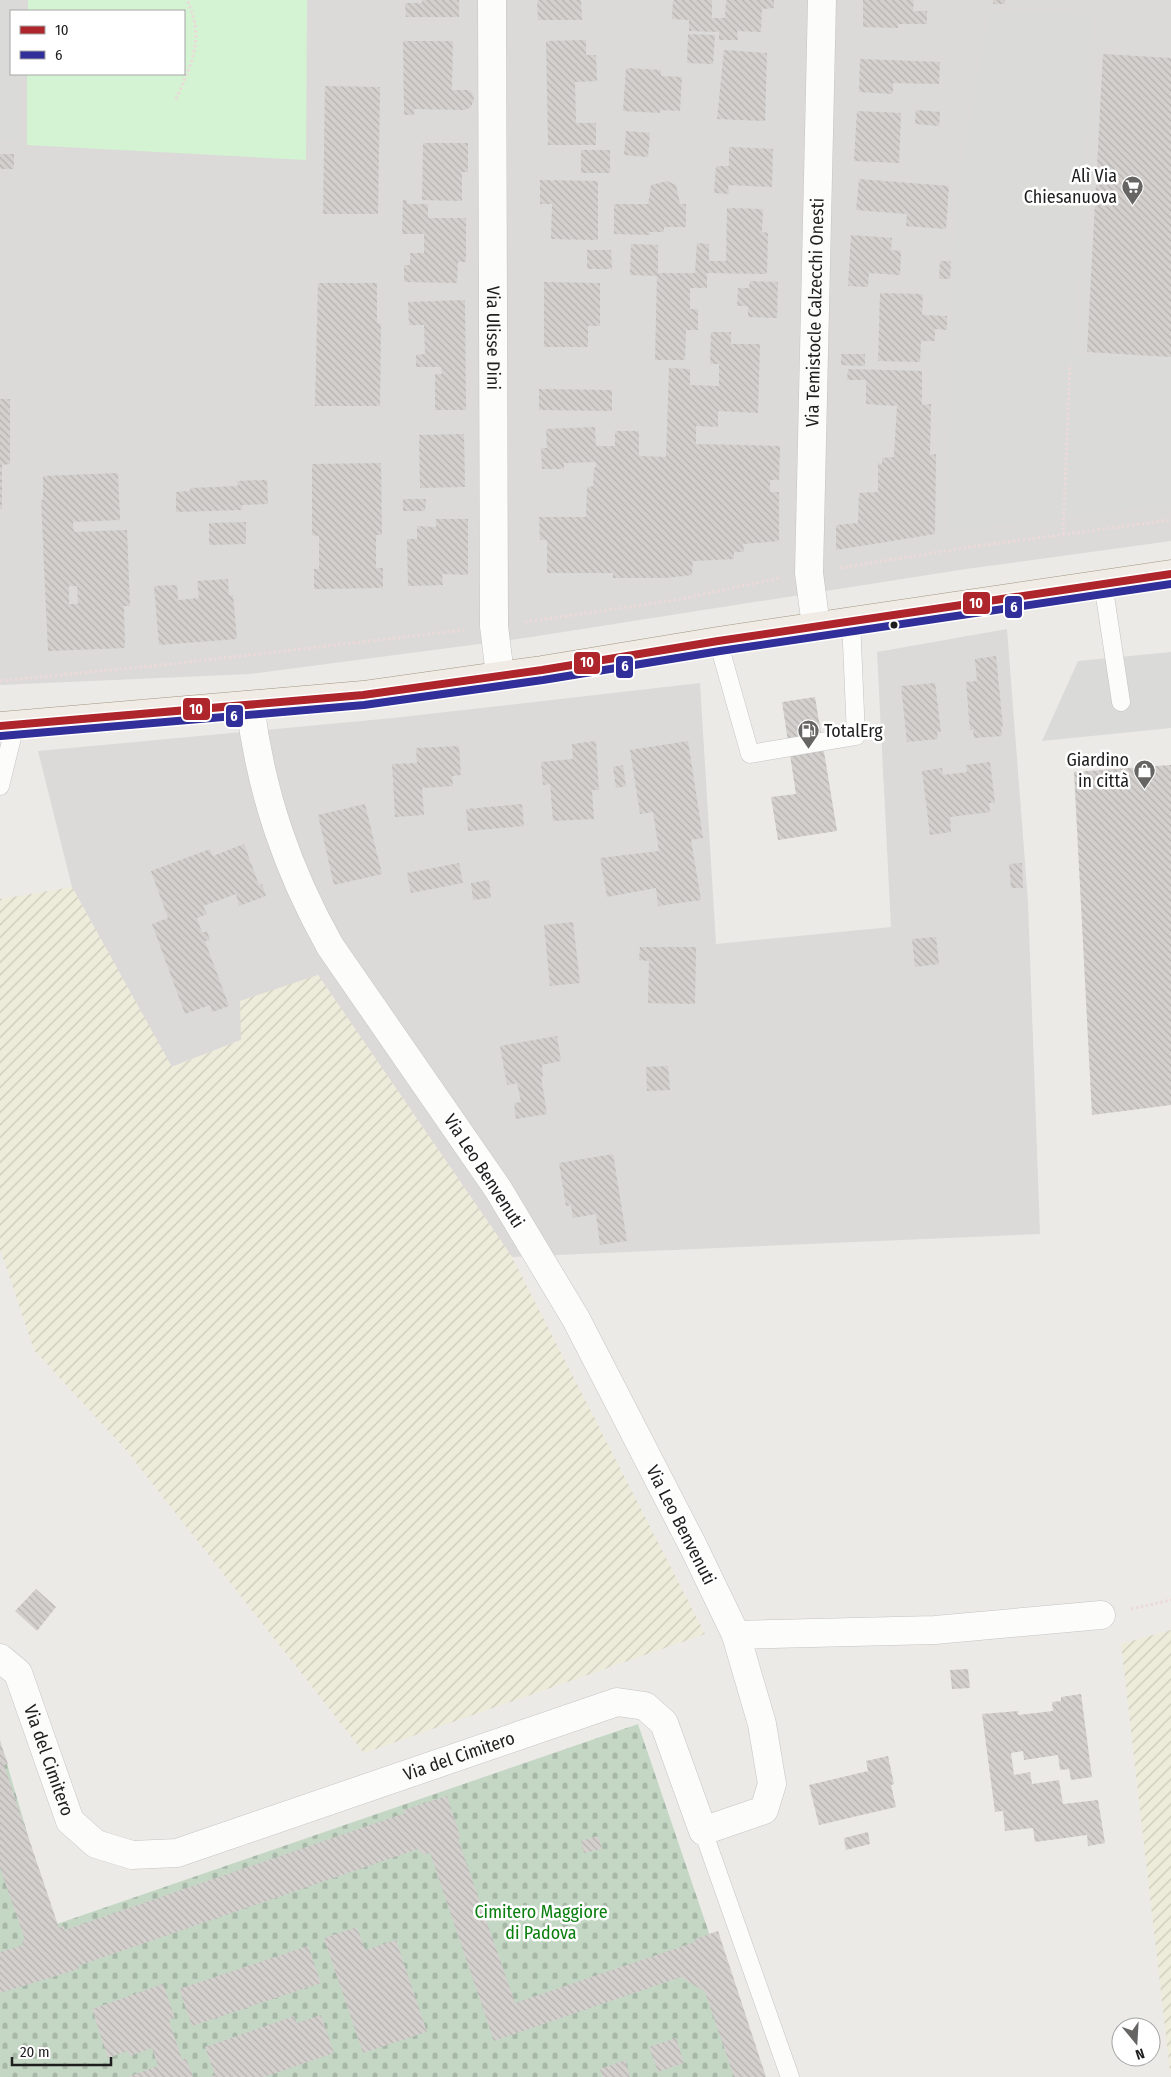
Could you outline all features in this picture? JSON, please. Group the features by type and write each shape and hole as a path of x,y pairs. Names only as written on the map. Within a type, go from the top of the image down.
{"main road":[{"path":"8,726 363,695 542,670 718,640 851,620 1171,574"}],"street":[{"name":"Via Ulisse Dini","path":"492,0 494,626 500,675"},
{"name":"Via Temistocle Calzecchi Onesti","path":"816,626 809,573 822,0"},
{"name":"Via Leo Benvenuti","path":"250,705 255,751 268,802 298,883 315,919 330,946 498,1189 576,1319 736,1635 762,1724 772,1784 764,1810 703,1831"},
{"path":"736,1635 934,1630 1101,1615"},
{"name":"Via del Cimitero","path":"0,1658 18,1673 70,1822 96,1844 132,1855 177,1853 617,1702 645,1706 664,1723 703,1831"}],"lane":[{"path":"1103,583 1121,702"},
{"path":"718,640 750,754 856,736 851,620"},
{"path":"0,786 8,726"},
{"name":"Via del Cimitero","path":"703,1831 790,2077"}],"path":[{"path":"176,100 189,69 197,35 195,18 187,0"},
{"path":"1063,535 1070,364"},
{"path":"835,569 1171,520"},
{"path":"534,621 676,600 783,578"},
{"path":"0,681 181,663 467,630"},
{"path":"1101,1615 1171,1600"}],"shaded area":[{"path":"0,0 1171,0 1171,541 966,569 525,638 251,674 0,685"},
{"path":"0,0 20,0 20,10 10,10 10,75 20,75 20,140 0,140"},
{"path":"990,11 1092,14 1073,355 1171,361 1171,503 948,531 951,331 957,193"},
{"path":"1007,629 1028,901 1040,1234 512,1257 318,975 241,1040 171,1067 72,887 38,751 393,718 700,683 716,944 891,927 877,652"},
{"path":"1171,652 1171,728 1042,741 1078,661"}],"green space":[{"path":"28,0 307,0 306,160 27,145 27,75 185,75 185,10 28,10"},
{"path":"72,887 172,1067 241,1040 240,1001 318,975 512,1257 705,1634 364,1753 126,1450 34,1350 0,1249 0,899"},
{"path":"1171,1630 1171,2071 1170,2071 1121,1644"},
{"name":"Cimitero Maggiore di Padova","path":"638,1724 758,2077 0,2077 0,1740 54,1925"}],"building":[{"path":"422,0 459,0 459,17 406,17 405,3 422,3"},
{"path":"537,0 581,0 582,20 538,20"},
{"path":"673,0 712,0 712,18 725,18 726,0 774,0 774,8 762,9 761,32 737,31 738,40 719,40 719,32 689,31 689,20 672,19"},
{"path":"863,0 914,0 913,11 927,11 927,24 898,24 898,28 863,27"},
{"path":"993,0 1005,0 1005,4 993,4"},
{"path":"688,34 715,35 713,64 687,63"},
{"path":"586,40 586,55 596,55 597,81 575,82 576,123 596,123 596,145 548,145 546,41"},
{"path":"403,41 453,41 452,90 468,90 472,93 474,99 471,107 465,110 414,109 414,115 404,115"},
{"path":"724,50 767,53 765,121 717,119"},
{"name":"Alì Via Chiesanuova","path":"1103,54 1171,58 1171,357 1087,352"},
{"path":"860,59 940,62 939,84 893,83 893,94 859,92"},
{"path":"626,68 661,70 661,76 682,77 680,111 660,110 660,113 623,111"},
{"path":"325,86 380,87 378,214 323,214"},
{"path":"916,110 940,112 939,126 915,124"},
{"path":"857,111 901,113 899,163 854,161"},
{"path":"626,131 650,133 648,157 624,155"},
{"path":"423,143 468,143 468,172 462,172 462,201 422,200"},
{"path":"729,147 773,149 772,187 728,185 729,194 714,193 716,166 729,166"},
{"path":"581,150 610,150 610,173 581,173"},
{"path":"0,154 14,154 14,169 0,169"},
{"path":"859,179 949,186 946,229 906,226 907,214 856,210"},
{"path":"540,180 598,181 598,240 551,239 552,204 540,204"},
{"path":"667,181 676,185 680,204 686,204 686,227 664,227 664,232 649,232 650,235 614,234 614,204 648,204 651,185"},
{"path":"403,200 407,200 407,204 428,204 428,218 466,218 466,262 458,262 457,283 404,282 404,265 410,265 410,253 424,253 424,234 402,234"},
{"path":"727,208 763,209 762,232 768,233 767,274 707,273 707,288 690,288 690,309 698,309 698,330 686,330 685,360 655,360 657,276 630,275 631,244 658,245 658,273 695,273 697,243 709,244 709,261 726,261"},
{"path":"851,235 892,238 891,250 901,251 900,275 869,273 868,287 848,286"},
{"path":"587,250 611,250 612,269 587,269"},
{"path":"940,261 951,261 950,279 939,279"},
{"path":"750,281 778,282 777,318 748,317 748,306 737,306 738,288 749,288"},
{"path":"544,282 600,283 600,326 588,326 588,347 544,347"},
{"path":"318,283 377,283 377,323 381,324 380,406 315,406"},
{"path":"880,293 923,294 922,315 947,316 947,330 935,329 935,341 921,341 920,362 878,361"},
{"path":"465,300 466,410 435,410 435,374 442,374 441,367 416,367 416,355 425,354 424,325 409,325 408,302"},
{"path":"711,332 731,332 731,344 760,344 758,413 718,411 718,427 696,426 696,444 780,446 779,480 770,480 770,492 779,492 779,541 743,544 744,552 734,552 734,559 693,561 692,575 666,578 613,578 613,573 547,573 547,540 540,540 539,517 586,517 587,487 593,486 596,462 564,463 564,469 542,469 541,448 547,448 546,429 595,427 596,446 615,446 615,431 639,431 639,456 666,457 669,368 690,369 690,385 719,386 719,364 710,364"},
{"path":"841,354 865,354 865,366 841,365"},
{"path":"848,369 922,371 922,405 931,404 930,455 936,454 935,534 836,550 836,525 858,523 859,493 878,492 878,463 882,464 882,458 894,457 897,406 866,404 866,380 847,380"},
{"path":"539,389 612,390 612,411 539,410"},
{"path":"0,399 10,399 10,464 2,465 2,509 0,509"},
{"path":"464,434 465,487 420,488 419,435"},
{"path":"381,463 382,535 376,535 376,568 383,568 383,588 314,589 314,569 319,569 319,536 312,535 312,464"},
{"path":"118,473 120,520 73,522 74,532 127,530 130,606 124,606 125,648 48,651 41,500 43,500 43,476","holes":["69,586 77,586 78,604 69,604"]},
{"path":"267,480 268,504 242,505 242,510 176,512 176,492 190,491 190,488 238,486 237,481"},
{"path":"403,499 426,499 425,511 403,511"},
{"path":"436,519 468,519 468,575 442,574 443,585 408,586 407,539 417,539 417,526 436,527"},
{"path":"246,522 246,544 209,545 209,523"},
{"path":"228,579 229,595 233,595 237,639 159,645 154,586 177,585 178,600 199,598 197,581"},
{"path":"996,656 1003,727 1001,727 1002,736 974,738 973,730 970,730 966,682 977,681 975,659"},
{"path":"935,683 941,732 937,732 938,739 907,742 901,686"},
{"path":"815,697 837,831 778,840 771,797 796,794 782,702"},
{"path":"596,741 599,790 592,790 594,819 553,821 550,784 543,785 541,762 573,759 572,744"},
{"path":"688,741 703,838 691,840 701,900 658,906 656,888 607,897 600,858 659,851 653,812 640,814 630,750"},
{"path":"459,746 461,775 452,776 453,786 422,788 424,815 395,817 392,764 417,763 416,748"},
{"path":"990,762 995,803 989,803 990,812 950,817 951,832 930,835 922,771 942,768 943,775 967,772 966,765"},
{"path":"623,765 626,786 616,788 613,767"},
{"path":"1171,765 1171,1105 1092,1115 1074,772"},
{"path":"365,804 382,874 334,885 318,815"},
{"path":"522,804 524,826 468,831 466,809"},
{"path":"244,844 259,885 262,884 266,896 239,906 236,894 203,906 207,914 197,918 202,933 207,931 210,940 205,941 229,1006 212,1012 210,1005 185,1014 152,924 168,918 151,871 210,849 213,856"},
{"path":"459,863 463,883 411,893 407,873"},
{"path":"1022,863 1023,888 1011,888 1009,864"},
{"path":"489,880 491,898 473,900 471,883"},
{"path":"573,922 580,983 550,986 544,925"},
{"path":"936,937 939,964 915,967 912,939"},
{"path":"640,947 696,947 695,1004 648,1003 649,961 639,960"},
{"path":"557,1036 561,1061 542,1065 543,1077 541,1077 547,1114 516,1119 514,1103 521,1102 517,1083 507,1085 500,1046"},
{"path":"668,1066 670,1090 647,1091 646,1067"},
{"path":"613,1154 627,1241 600,1245 596,1214 573,1218 571,1205 566,1206 559,1163"},
{"path":"36,1589 56,1607 37,1631 15,1611"},
{"path":"968,1669 970,1688 952,1689 950,1670"},
{"path":"1081,1694 1092,1777 1071,1780 1069,1769 1060,1770 1058,1755 1024,1760 1023,1751 1011,1753 1014,1775 1030,1772 1032,1784 1059,1780 1063,1804 1098,1800 1105,1843 1088,1846 1087,1835 1035,1842 1033,1828 1005,1831 1003,1811 995,1812 982,1714 1018,1711 1018,1715 1053,1711 1052,1702 1061,1701 1061,1697"},
{"path":"0,1742 8,1764 4,1765 59,1928 64,1926 65,1930 405,1813 404,1810 447,1796 461,1839 458,1839 515,2003 695,1942 695,1939 718,1931 766,2077 734,2077 705,1992 681,1977 494,2041 430,1853 424,1855 418,1849 78,1966 79,1969 0,1993 0,1952 23,1945 22,1941 25,1940 0,1868"},
{"path":"888,1756 894,1784 891,1785 896,1807 819,1825 809,1785 868,1771 866,1761"},
{"path":"868,1832 870,1844 846,1850 844,1838"},
{"path":"598,1836 602,1849 584,1853 581,1841"},
{"path":"357,1927 365,1950 396,1940 427,2032 363,2053 324,1938"},
{"path":"308,1946 321,1983 192,2026 179,1989"},
{"path":"163,1984 175,2018 169,2020 182,2060 186,2058 193,2077 127,2077 158,2066 152,2048 130,2056 128,2051 108,2058 92,2009"},
{"path":"321,2015 334,2053 264,2077 210,2077 215,2075 205,2047 294,2016 297,2023"},
{"path":"676,2038 684,2063 658,2072 649,2047"},
{"path":"625,2060 630,2077 603,2077 600,2069"}],"transit line":[{"name":"10","path":"0,726 363,695 542,670 718,641 1171,574"},
{"name":"6","path":"1,736 364,705 543,680 720,651 1171,584"}],"place":[{"name":"Alì Via Chiesanuova","path":"1133,205"},
{"name":"TotalErg","path":"808,750"},
{"name":"Giardino in città","path":"1145,789"}]}
